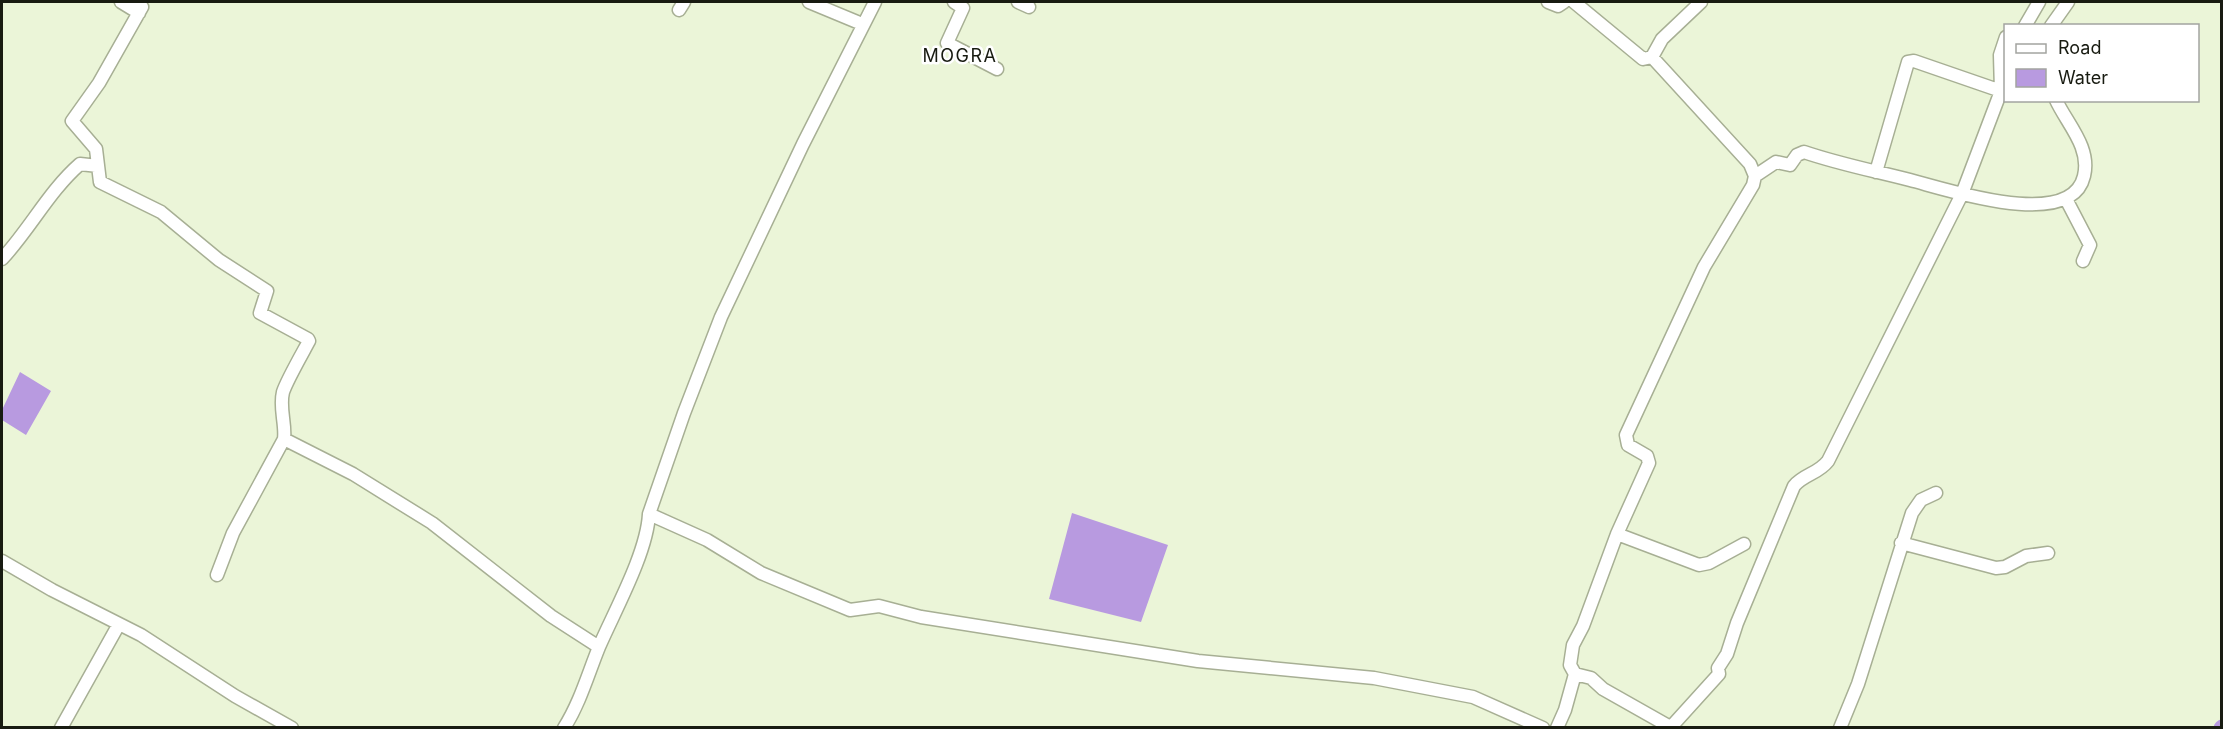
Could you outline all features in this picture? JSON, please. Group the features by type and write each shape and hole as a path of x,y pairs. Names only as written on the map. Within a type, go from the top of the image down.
{"street":[{"path":"121,2 139,7 99,83 73,118 76,128 96,149 100,182 172,220 219,260 267,291 260,313 309,341 284,390 281,422 284,439 233,533 217,574"},
{"path":"809,2 862,24"},
{"path":"564,728 582,692 645,537 649,514 721,317 862,24 875,2"},
{"path":"954,2 963,8 947,43 997,69"},
{"path":"1548,2 1558,6 1564,2"},
{"path":"1574,2 1643,59 1652,57 1662,39 1701,2"},
{"path":"2026,24 2039,2"},
{"path":"2052,24 2068,2"},
{"path":"1575,674 1591,678 1603,689 1671,727 1719,674 1718,668 1727,654 1737,623 1794,486 1801,479 1817,473 1828,461 1962,194 2001,91 2000,55 2004,44"},
{"path":"1557,728 1566,710 1575,674 1570,665 1573,645 1583,626 1617,534 1649,463 1647,456 1628,445 1626,435 1704,267 1753,186 1755,176 1750,164 1652,57"},
{"path":"1876,172 1908,62 1914,61 2001,91"},
{"path":"1755,176 1776,162 1790,165 1797,155 1804,152 1962,194 2014,204 2040,205 2066,199 2080,185 2084,165 2078,137 2057,102"},
{"path":"2,260 22,236 59,182 80,164 98,166"},
{"path":"2066,199 2089,240 2089,248 2083,261"},
{"path":"284,439 353,474 432,524 544,610 599,647"},
{"path":"1840,728 1858,684 1901,543 1916,506 1920,500 1936,493"},
{"path":"649,514 707,540 761,573 850,610 879,606 921,617 1198,661 1374,678 1473,697 1543,728"},
{"path":"1617,534 1699,565 1709,563 1744,544"},
{"path":"1901,543 1954,559 1996,568 2005,567 2026,556 2048,554"},
{"path":"2,561 141,635 235,696 292,728"},
{"path":"61,728 119,624"}],"water":[{"path":"20,372 51,391 26,435 2,420 2,410"},
{"path":"1072,513 1168,545 1141,622 1049,599"}],"district":[{"name":"MOGRA","path":"960,55"}]}
